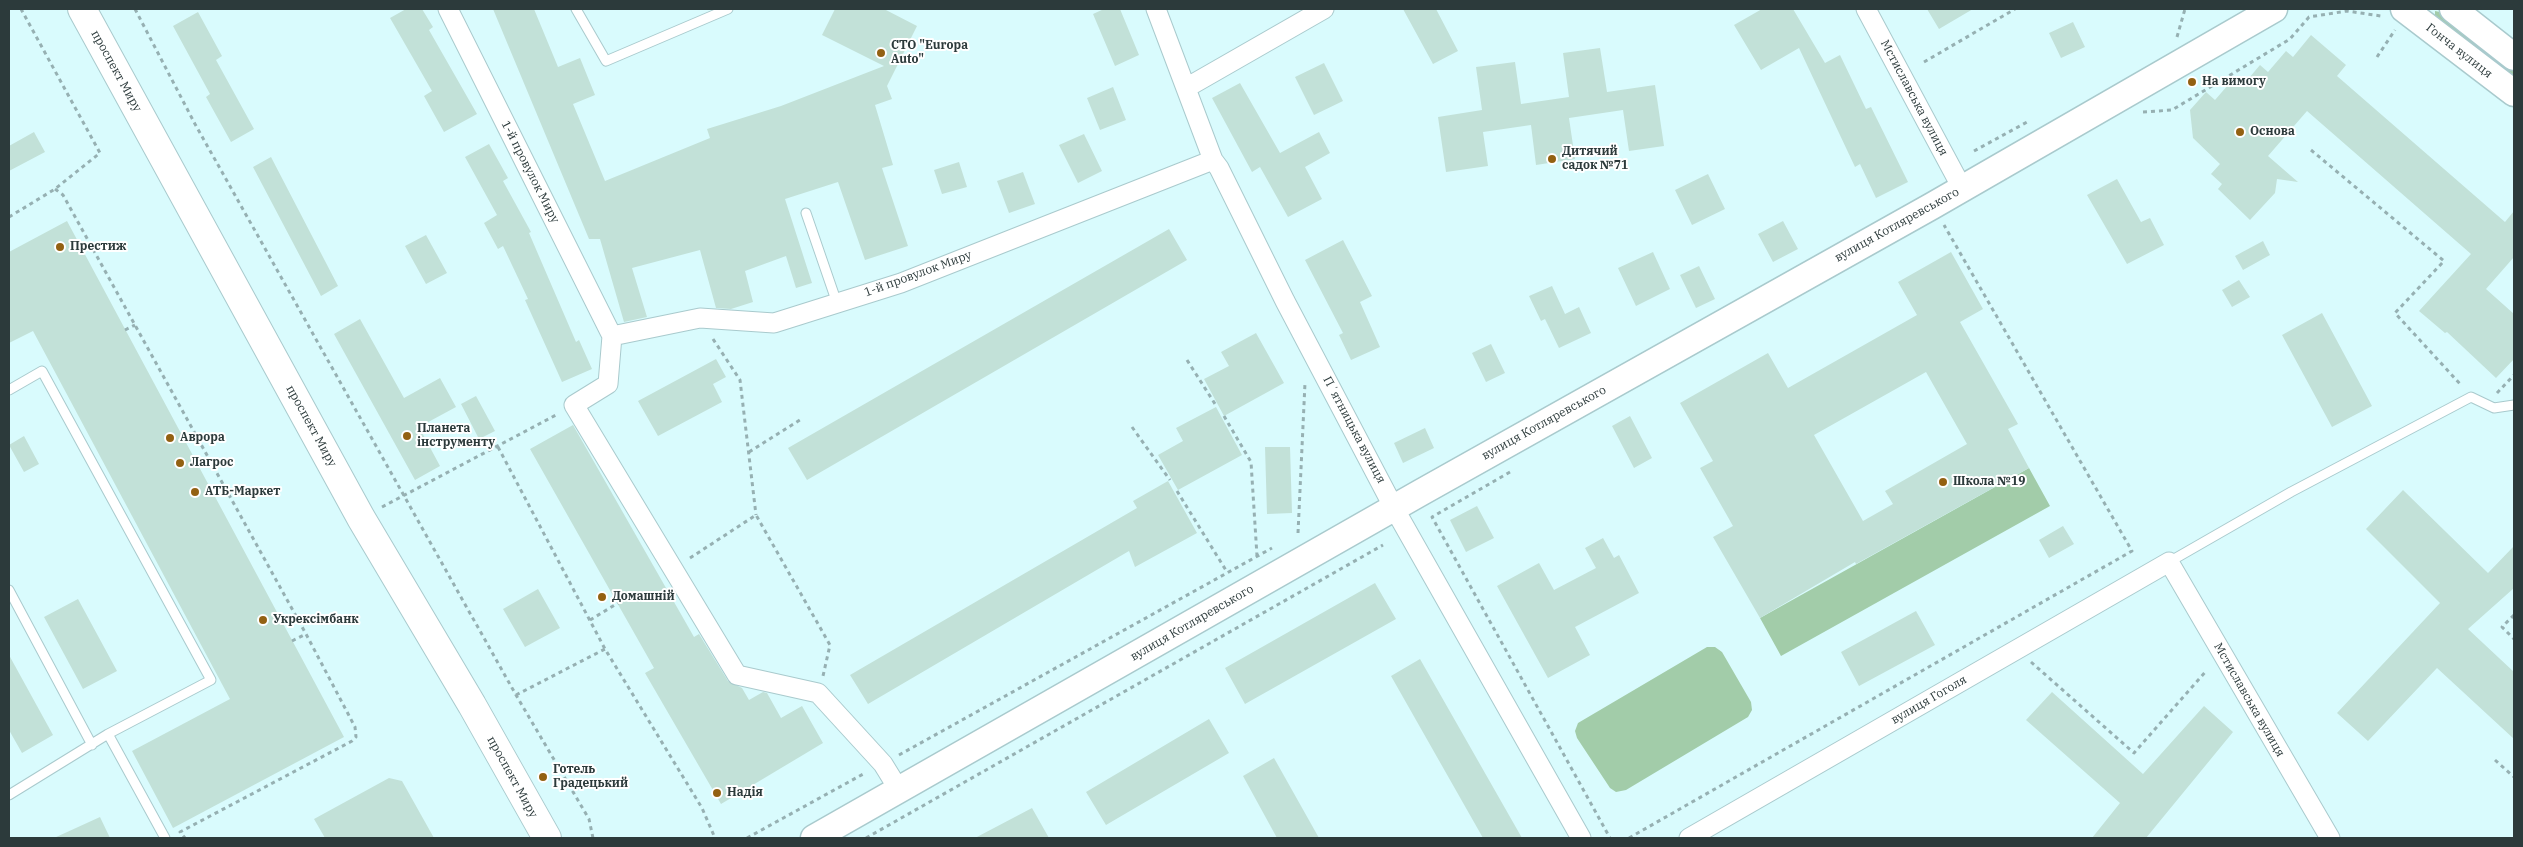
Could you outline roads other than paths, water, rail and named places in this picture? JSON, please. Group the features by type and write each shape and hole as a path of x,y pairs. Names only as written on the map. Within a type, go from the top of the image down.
{"main road":[{"name":"проспект Миру","path":"82,9 362,518 472,705 547,838"}],"street":[{"name":"1-й провулок Миру","path":"448,9 612,336 700,318 774,322 900,283 1213,160"},
{"name":"Пʼятницька вулиця","path":"1156,9 1213,160 1219,168 1284,301 1394,508 1581,838"},
{"path":"1186,88 1324,9"},
{"name":"Мстиславська вулиця","path":"1866,9 1962,188"},
{"name":"вулиця Котляревського","path":"814,838 1962,188 2274,9"},
{"path":"2453,9 2514,57"},
{"name":"Гонча вулиця","path":"2396,16 2514,93"},
{"path":"612,336 608,384 574,406 737,676 818,693 883,764 899,790"},
{"name":"Мстиславська вулиця","path":"2169,562 2330,838"},
{"name":"вулиця Гоголя","path":"1689,838 2169,562"}],"lane":[{"path":"576,9 606,61 728,9"},
{"path":"806,213 837,303"},
{"path":"9,390 42,371 211,680 108,734 9,795"},
{"path":"2169,562 2291,492 2471,397 2494,408 2514,405"},
{"path":"9,590 92,745"},
{"path":"108,734 165,838"}],"place":[{"name":"СТО \"Europa Auto\"","path":"881,53"},
{"name":"На вимогу","path":"2192,82"},
{"name":"Основа","path":"2240,132"},
{"name":"Дитячий садок №71","path":"1552,159"},
{"name":"Престиж","path":"60,247"},
{"name":"Планета інструменту","path":"407,436"},
{"name":"Аврора","path":"170,438"},
{"name":"Лагрос","path":"180,463"},
{"name":"Школа №19","path":"1943,482"},
{"name":"АТБ-Маркет","path":"195,492"},
{"name":"Домашній","path":"602,597"},
{"name":"Укрексімбанк","path":"263,620"},
{"name":"Готель Градецький","path":"543,777"},
{"name":"Надія","path":"717,793"}]}
